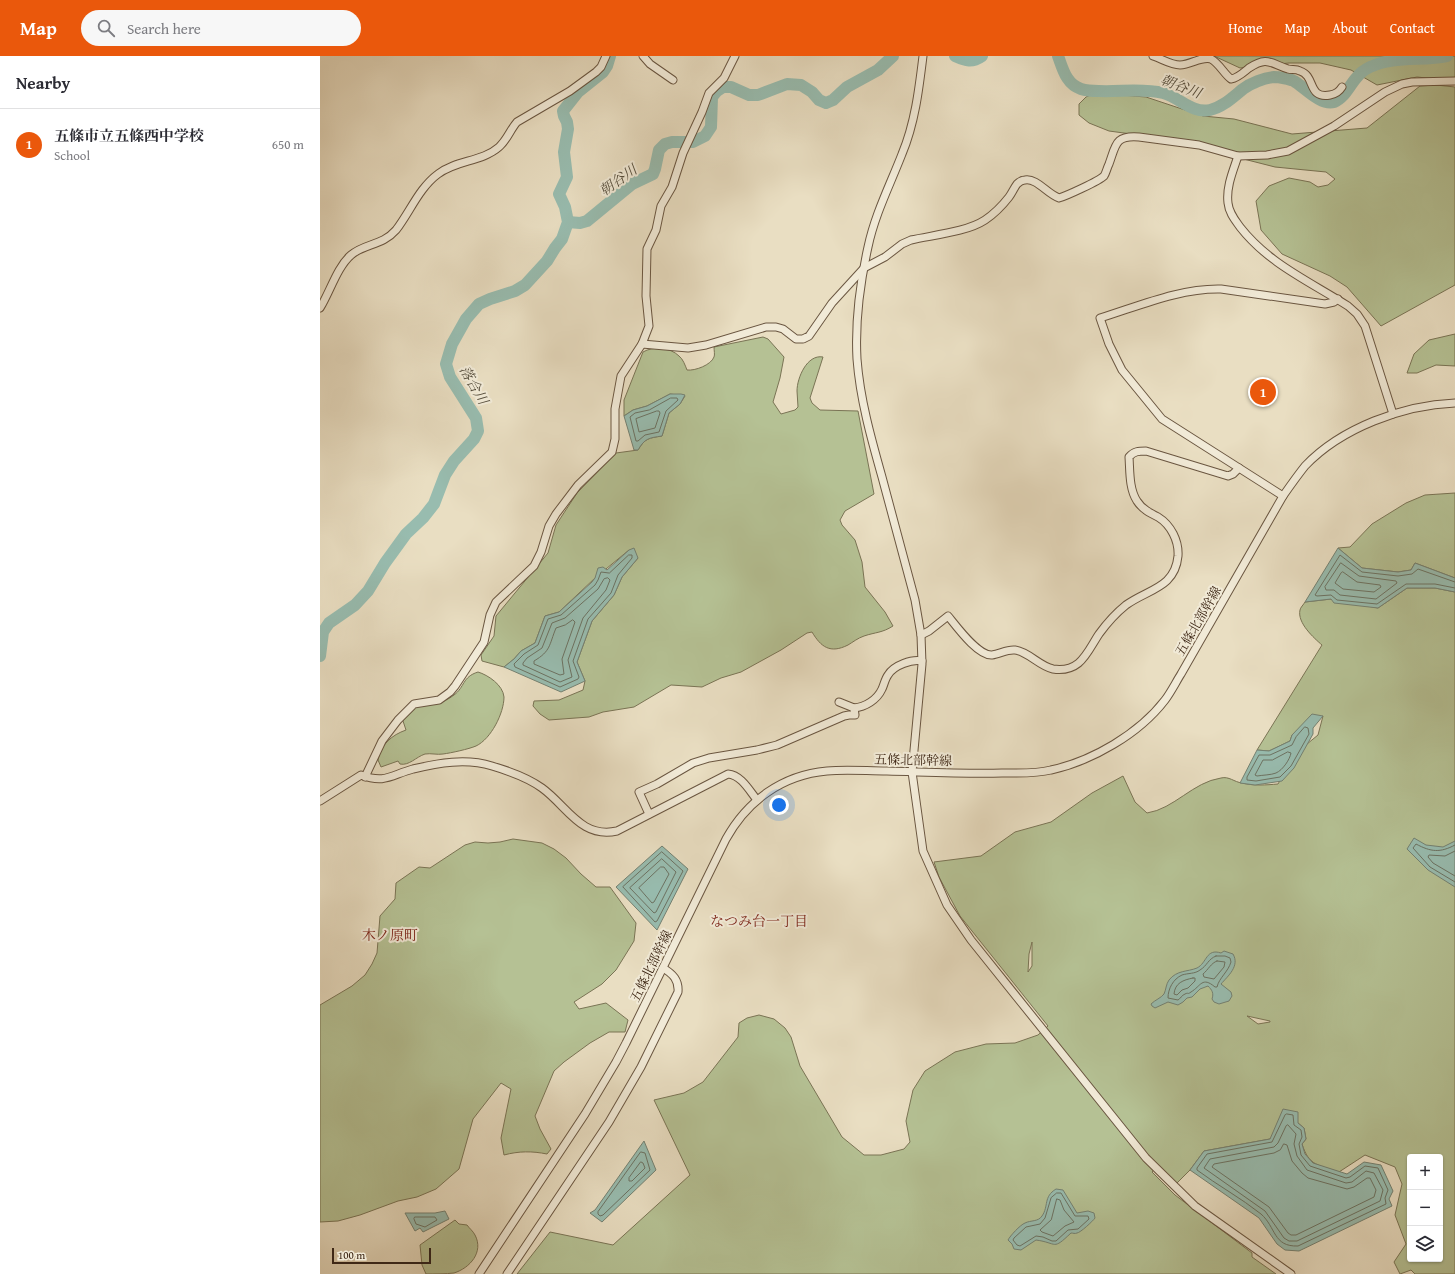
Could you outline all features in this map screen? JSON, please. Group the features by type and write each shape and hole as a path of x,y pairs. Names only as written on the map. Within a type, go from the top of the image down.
{"street":[{"path":"320,308 345,261 360,250 389,238 437,174 499,148 504,142 511,128 517,122 570,91 596,72 601,67 606,56"},
{"path":"643,56 650,64 673,80"},
{"path":"320,801 363,776 382,741 398,720 414,704 439,700 450,692 484,642 490,615 496,602 534,566 541,552 549,526 556,514 578,485 612,452 615,438 615,409 621,376 642,344 649,326 646,296 647,249 656,230 661,206 672,187 683,153 709,94 724,78 735,56"},
{"path":"1153,56 1173,64 1180,65 1206,58 1212,60 1231,79 1236,78 1256,63 1263,60 1270,60 1290,69 1303,72 1309,78 1317,94 1323,96 1335,94 1339,92 1342,87"},
{"path":"923,58 919,87 910,130 902,154 883,197 875,222 864,268 857,337 857,358 866,420 915,600 921,635 922,661 912,772 923,851 946,905 971,940 1146,1158 1195,1206 1291,1274"},
{"path":"642,344 688,348 706,346 766,327 784,329 796,339 803,339 809,336 832,303 864,268 885,257 902,244 911,240 974,226 999,208 1017,184 1022,180 1035,182 1059,198 1097,181 1104,175 1118,141 1129,136 1199,145 1238,156 1267,156 1288,151 1334,126 1385,92 1402,84 1412,82 1455,81"},
{"path":"1238,156 1230,178 1228,202 1234,220 1251,241 1269,257 1338,299 1353,310 1365,326 1393,414"},
{"path":"1283,496 1162,419 1122,370 1112,350 1100,318 1179,293 1205,288 1325,304 1334,302 1338,299"},
{"name":"五條北部幹線","path":"479,1274 594,1100 626,1043 726,839 741,816 757,800 780,784 806,774 828,770 968,774 1023,773 1067,766 1102,752 1120,740 1148,717 1164,700 1181,674 1283,496 1306,465 1326,449 1359,428 1377,420 1426,405 1455,403"},
{"path":"921,635 929,632 948,616 977,649 984,654 990,655 1014,650 1020,651 1051,669 1062,670 1072,667 1087,655 1100,633 1117,613 1128,604 1159,587 1169,579 1176,568 1178,554 1177,544 1173,533 1167,524 1141,507 1136,500 1133,492 1129,457 1132,453 1146,451 1228,476 1233,474 1239,468"},
{"path":"649,814 639,792 657,784 694,763 709,758 777,745 854,712 877,697 891,671 910,661 922,661"},
{"path":"839,702 854,712"},
{"path":"363,776 375,779 386,779 413,769 448,763 470,761 481,763 521,776 533,782 550,794 579,823 596,832 617,831 728,774 734,774 738,777 757,800"},
{"path":"507,1274 608,1122 641,1067 678,992 676,978 663,968"}],"green space":[{"path":"1214,56 1455,56 1455,81 1417,77 1377,85 1351,70 1320,63 1289,63 1240,68"},
{"path":"1436,85 1455,87 1455,285 1381,326 1347,287 1330,276 1282,254 1261,230 1256,201 1269,186 1289,178 1310,182 1318,187 1328,185 1335,179 1326,172 1275,167 1161,138 1109,131 1089,123 1079,115 1079,104 1086,97 1095,93 1146,97 1203,116 1234,119 1292,134 1367,128 1420,86"},
{"path":"1455,334 1455,366 1436,365 1417,373 1407,373 1414,354 1429,340"},
{"path":"763,337 768,339 784,357 773,402 781,414 795,410 798,407 797,386 801,374 808,363 817,357 823,357 810,398 812,403 820,410 858,411 874,494 845,511 840,520 842,525 855,540 862,562 865,587 885,612 893,626 862,637 842,648 836,649 827,648 819,642 812,632 807,633 781,650 741,672 721,678 702,687 671,685 634,707 603,712 589,717 549,720 540,714 533,706 534,701 559,700 583,690 585,681 577,662 592,621 614,595 622,577 638,558 629,550 595,578 559,612 545,616 535,643 521,651 504,667 482,661 481,655 494,636 496,616 548,553 556,525 577,493 616,453 638,450 648,439 662,436 669,413 680,404 685,396 670,394 647,406 633,410 624,416 624,400 643,352 656,348 666,349 675,353 682,359 687,370 690,370 710,363 714,356 714,347"},
{"path":"1455,493 1455,578 1415,563 1411,570 1398,572 1362,568 1338,548 1350,547 1372,524 1406,503 1425,495"},
{"path":"1407,588 1435,588 1455,592 1455,1274 1415,1274 1411,1270 1400,1274 1394,1262 1406,1244 1395,1215 1402,1184 1395,1167 1365,1155 1339,1172 1315,1164 1308,1157 1302,1144 1306,1139 1304,1128 1298,1123 1270,1139 1204,1151 1190,1170 1177,1183 1158,1165 1152,1172 1175,1195 1252,1253 1252,1257 1276,1274 517,1274 550,1232 613,1245 690,1175 654,1100 684,1093 703,1082 738,1037 739,1023 747,1018 759,1015 774,1019 785,1028 791,1037 800,1066 842,1137 864,1155 881,1155 904,1149 910,1142 906,1121 913,1090 925,1071 955,1052 986,1044 1015,1043 1038,1035 1048,1026 960,916 939,877 934,862 981,856 1015,832 1051,822 1092,793 1123,776 1135,802 1147,813 1157,811 1211,780 1227,778 1251,785 1278,784 1296,753 1318,735 1323,716 1292,735 1290,741 1269,751 1257,750 1322,645 1304,625 1301,620 1300,610 1305,602 1331,599 1378,608","holes":["1032,942 1032,966 1028,972 1029,954","1247,1016 1270,1021 1270,1022 1258,1024"]},
{"path":"478,672 486,675 494,681 501,688 504,697 502,710 496,725 482,743 455,752 425,754 406,764 400,764 398,761 381,767 378,760 379,754 384,745 392,737 406,730 402,718 415,705 436,703 450,698 458,692 466,679"},
{"path":"513,839 542,843 554,849 566,858 596,887 610,887 636,923 634,941 616,970 602,984 574,1002 579,1009 606,1003 628,1020 625,1032 609,1032 590,1043 554,1071 535,1116 551,1149 547,1154 526,1152 504,1155 501,1138 511,1089 501,1083 473,1119 459,1169 436,1189 417,1197 398,1201 360,1215 338,1221 320,1222 320,1005 352,986 365,975 372,964 377,953 380,916 395,899 396,883 419,867 430,868 465,845 475,842 488,843"},
{"path":"455,1220 459,1224 467,1225 475,1235 478,1247 477,1253 470,1263 460,1271 444,1274 426,1274 422,1265 420,1245"}],"water":[{"path":"670,394 685,395 680,404 669,413 662,436 648,439 638,450 634,450 624,416 633,410 647,406"},
{"path":"634,548 638,558 622,577 614,595 592,621 577,662 585,681 561,692 504,667 521,651 535,643 545,616 559,612 592,582 598,568 603,567 607,570 629,550"},
{"path":"1338,548 1362,568 1398,572 1411,570 1415,563 1455,578 1455,592 1435,588 1407,588 1378,608 1334,603 1331,599 1305,602"},
{"path":"1312,714 1323,716 1313,728 1313,734 1294,768 1282,781 1255,785 1240,783 1257,750 1269,751 1290,741 1292,735"},
{"path":"1414,838 1426,845 1443,847 1455,841 1455,887 1428,870 1407,849"},
{"path":"662,846 688,869 657,930 616,887"},
{"path":"1224,951 1233,954 1235,958 1234,967 1221,984 1231,992 1232,996 1229,1001 1219,1004 1214,1002 1212,999 1213,995 1211,989 1208,986 1200,989 1192,997 1187,998 1178,1005 1168,1002 1155,1008 1152,1006 1151,1004 1164,994 1168,982 1175,974 1197,968 1209,954 1216,952 1221,953"},
{"path":"1283,1109 1298,1112 1298,1123 1304,1128 1306,1139 1302,1144 1305,1154 1313,1163 1347,1174 1364,1162 1381,1165 1393,1191 1389,1199 1392,1206 1299,1251 1285,1250 1277,1244 1259,1218 1190,1170 1204,1151 1270,1139"},
{"path":"644,1141 656,1170 602,1222 590,1213 595,1210"},
{"path":"1056,1189 1063,1190 1077,1213 1088,1211 1094,1213 1095,1218 1081,1231 1071,1233 1057,1244 1036,1240 1021,1250 1014,1249 1008,1240 1009,1238 1023,1224 1036,1220 1042,1216 1049,1195"},
{"path":"445,1211 449,1219 423,1232 420,1228 415,1231 405,1213 435,1213"}],"waterway":[{"name":"落合川","path":"320,656 323,632 329,623 355,605 368,591 385,563 406,534 423,518 434,504 445,475 454,461 474,439 478,431 476,418 450,377 446,364 452,344 466,319 479,304 515,291 525,285 547,261 562,239 568,222 565,207 559,194 567,177 564,152 568,129 563,111 578,92 603,72 607,66 610,56"},
{"name":"朝谷川","path":"568,222 580,223 587,221 632,184 653,174 659,150 665,144 672,142 693,142 705,136 711,127 712,97 723,87 731,87 749,95 758,95 787,84 801,85 812,92 819,100 826,103 833,100 847,87 878,70 893,56"},
{"name":"朝谷川","path":"955,56 969,60 975,60 982,56"},
{"name":"朝谷川","path":"1058,56 1068,80 1076,87 1081,89 1092,91 1139,90 1163,93 1197,110 1203,111 1215,109 1254,83 1266,78 1274,77 1294,81 1318,99 1334,102 1344,94 1361,73 1370,67 1388,61 1447,56"}],"place":[{"name":"五條市立五條西中学校","path":"1263,392"}],"district":[{"name":"なつみ台一丁目","path":"759,921"},
{"name":"木ノ原町","path":"390,935"}]}
